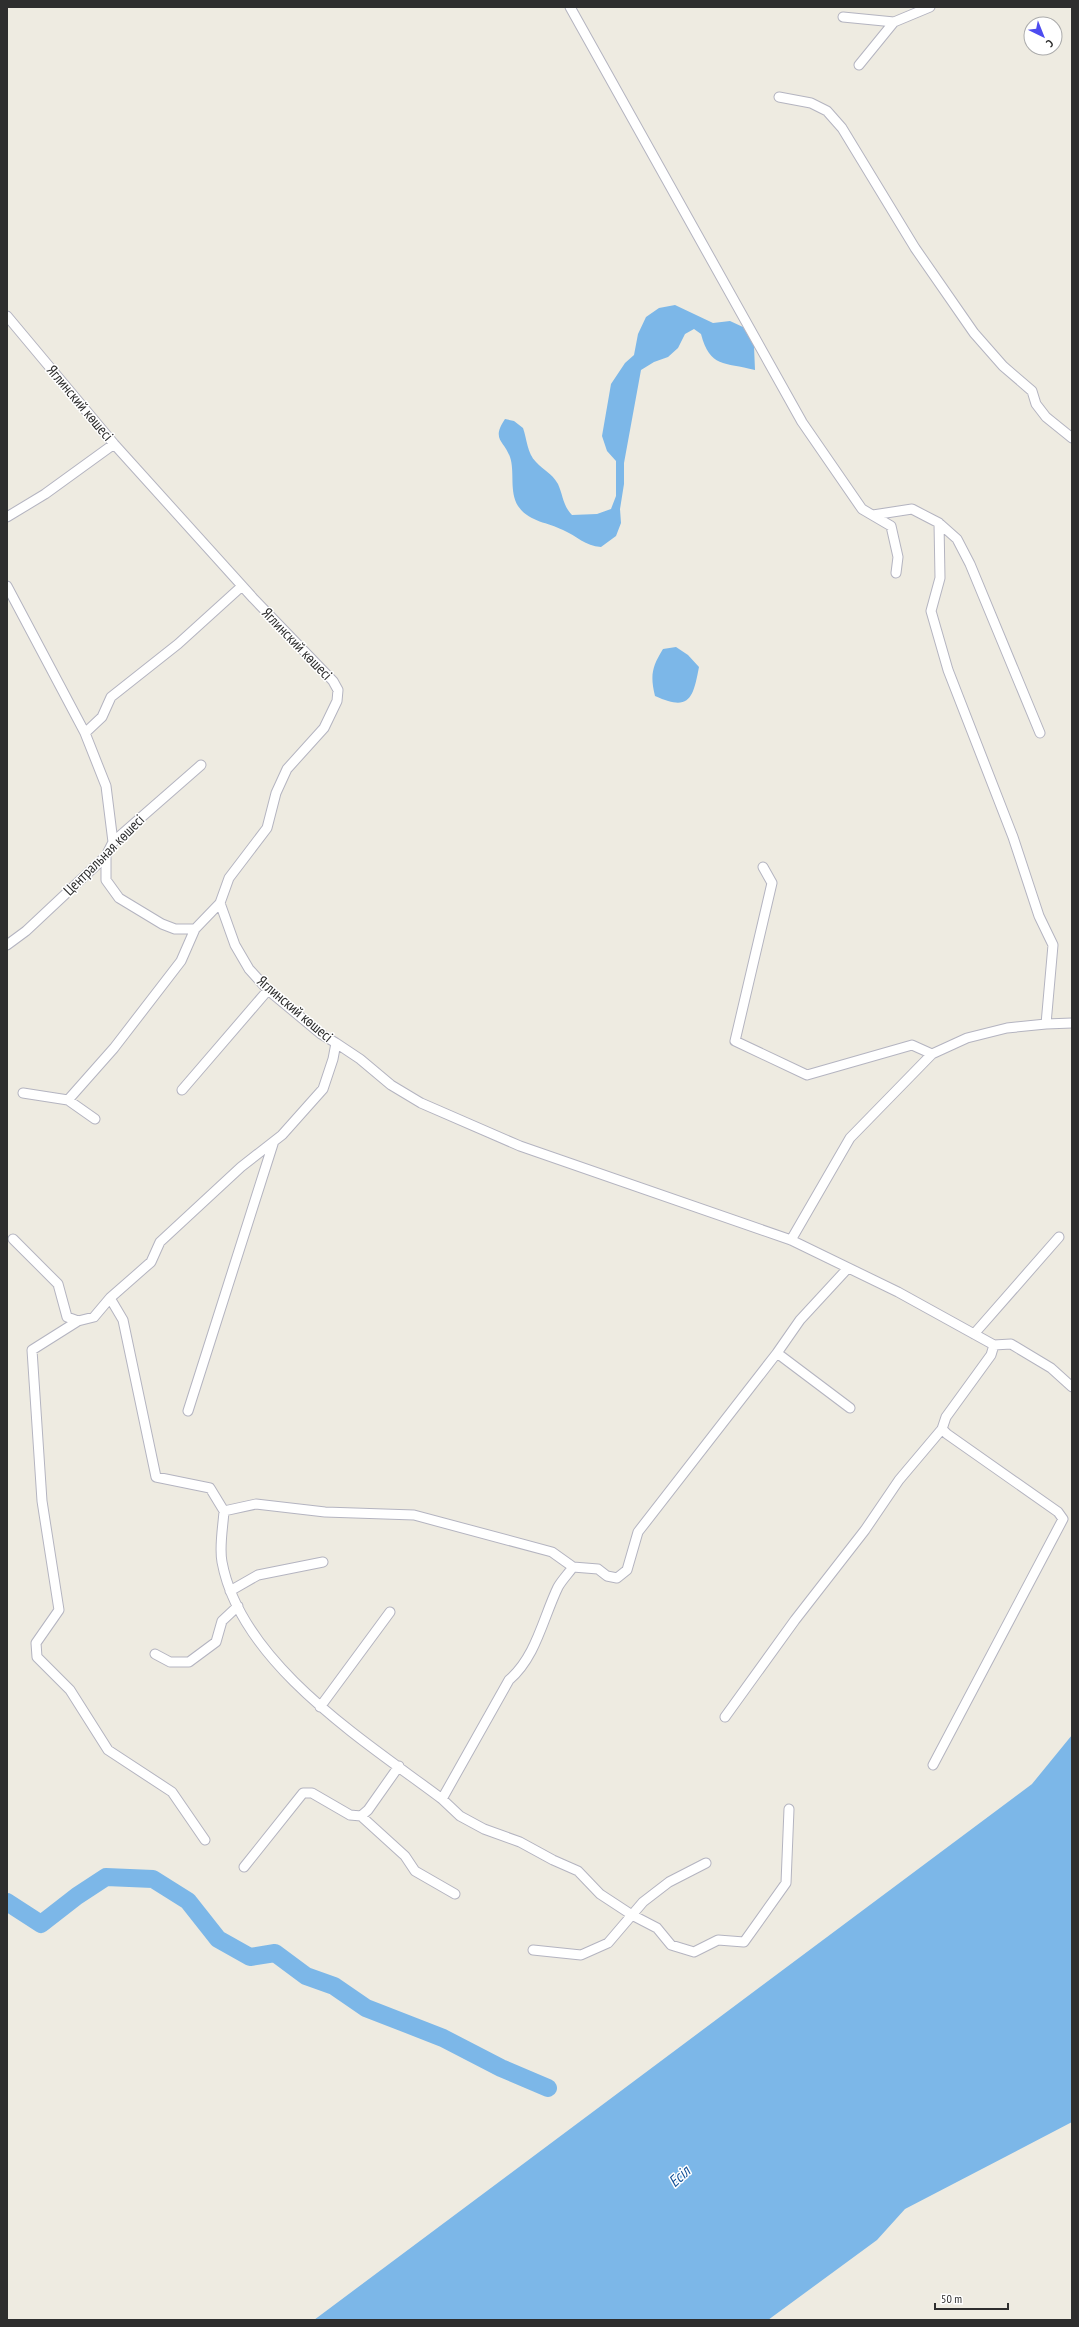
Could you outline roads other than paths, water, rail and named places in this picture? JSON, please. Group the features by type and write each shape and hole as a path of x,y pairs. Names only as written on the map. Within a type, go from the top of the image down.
{"street":[{"path":"570,7 802,422 862,509 891,526 898,557 896,573"},
{"path":"842,17 894,22 930,7"},
{"path":"859,65 894,22"},
{"path":"779,97 811,104 828,111 842,128 915,248 974,333 1003,366 1032,391 1036,404 1046,418 1072,438"},
{"name":"Яглинский көшесі","path":"7,316 114,444 242,586 333,681 338,690 337,701 324,728 287,769 276,793 267,828 229,878 220,903 235,945 248,969 268,990 321,1034 336,1043 334,1059 323,1089 273,1144 241,1168 160,1242 150,1262 110,1298 94,1317 78,1321 32,1350 42,1501 59,1610 36,1643 37,1657 70,1690 108,1750 172,1792 205,1840"},
{"path":"7,517 45,494 114,444"},
{"path":"873,515 912,509 938,523 957,539 970,564 1040,733"},
{"path":"938,523 940,578 931,611 948,670 1013,837 1039,916 1053,945 1046,1024"},
{"path":"7,586 86,733 106,786 113,842"},
{"path":"86,733 102,717 104,706 111,697 178,644 242,586"},
{"name":"Центральная көшесі","path":"7,945 26,931 106,856 113,842 201,765"},
{"path":"106,856 106,880 119,898 162,924 175,929 195,929"},
{"path":"763,867 772,883 735,1041 806,1075 912,1045 932,1054"},
{"path":"68,1100 114,1048 181,961 195,929 220,903"},
{"path":"182,1090 268,990"},
{"path":"791,1240 850,1138 932,1054 967,1038 1007,1028 1046,1024 1072,1024"},
{"path":"336,1043 360,1059 391,1085 421,1103 520,1146 791,1240 898,1292 994,1345 1011,1344 1051,1368 1072,1387"},
{"path":"23,1093 68,1100 95,1119"},
{"path":"188,1411 273,1144"},
{"path":"974,1334 1059,1237"},
{"path":"13,1239 58,1284 67,1317 78,1321"},
{"path":"224,1511 256,1504 325,1512 414,1515 552,1552 573,1567 598,1569 607,1576 617,1578 627,1570 638,1532 777,1353 800,1320 848,1268"},
{"path":"110,1298 123,1320 156,1477 210,1488 224,1511 221,1560 230,1591 254,1634 289,1676 320,1707 442,1799 460,1816 484,1829 520,1842 553,1860 578,1871 600,1894 632,1915 657,1928 671,1944 694,1952 718,1940 744,1942 786,1883 789,1809"},
{"path":"725,1717 795,1620 865,1530 900,1480 942,1429 946,1417 991,1355 994,1345"},
{"path":"777,1353 850,1408"},
{"path":"933,1765 1063,1519 1058,1512 946,1434 942,1429"},
{"path":"230,1591 258,1575 323,1562"},
{"path":"442,1799 509,1680 519,1672 543,1625 558,1586 573,1567"},
{"path":"155,1654 170,1662 189,1662 216,1642 222,1621 238,1606"},
{"path":"320,1707 390,1612"},
{"path":"361,1816 368,1810 399,1766"},
{"path":"244,1867 303,1794 312,1793 350,1815 361,1816 405,1856 415,1871 455,1894"},
{"path":"533,1950 581,1955 608,1943 643,1902 669,1882 706,1863"}],"water":[{"path":"675,305 713,323 730,321 743,327 754,346 755,370 720,362 709,353 701,334 694,329 685,334 678,348 668,357 654,362 641,370 624,463 624,484 620,509 621,523 616,536 601,547 590,545 568,532 533,519 527,515 518,506 515,500 510,457 499,436 499,431 505,419 514,421 523,428 533,458 558,484 567,508 572,515 597,514 611,509 616,496 616,461 607,451 602,436 611,384 625,363 634,355 638,334 646,317 659,308"},
{"path":"676,647 688,655 699,667 692,694 683,702 676,703 655,696 652,677 654,666 663,649"},
{"name":"Есіл","path":"1072,1735 1072,2122 905,2209 877,2240 768,2320 314,2320 1032,1784"}],"waterway":[{"path":"7,1902 41,1924 77,1896 106,1877 153,1879 188,1901 218,1939 250,1957 275,1953 306,1976 334,1986 366,2008 443,2038 501,2068 548,2088"}]}
